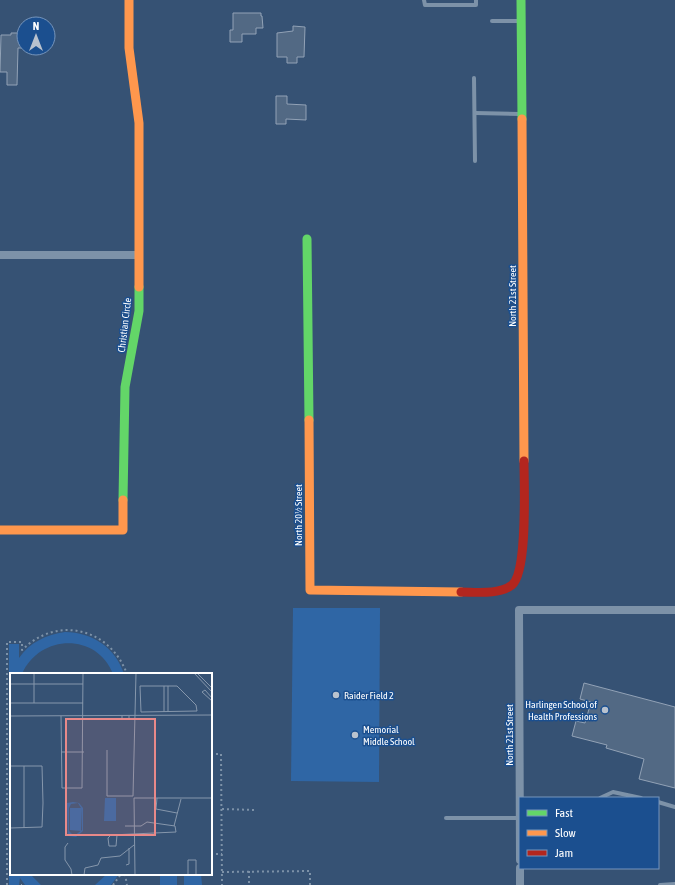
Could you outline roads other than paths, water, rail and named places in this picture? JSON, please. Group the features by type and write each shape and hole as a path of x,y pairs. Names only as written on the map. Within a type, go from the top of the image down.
{"street":[{"name":"Christian Circle","path":"0,530 123,530 125,387 139,311 139,123 129,48 129,0"},
{"name":"North 21st Street","path":"509,587 515,583 518,578 524,533 521,0"},
{"name":"North 20½ Street","path":"307,240 310,590 485,592 509,587"},
{"path":"0,255 139,255"},
{"name":"North 21st Street","path":"520,797 519,610 675,610"},
{"path":"520,869 520,885"}],"lane":[{"path":"424,0 424,5 476,5 476,0"},
{"path":"492,21 522,21"},
{"path":"474,78 475,161"},
{"path":"475,113 522,114"},
{"path":"602,797 613,792 636,797"},
{"path":"659,802 675,807"},
{"path":"446,818 519,818"},
{"path":"660,885 675,884"}],"place":[{"name":"Raider Field 2","path":"336,695"},
{"name":"Harlingen School of Health Professions","path":"605,710"},
{"name":"Memorial Middle School","path":"355,735"}]}
